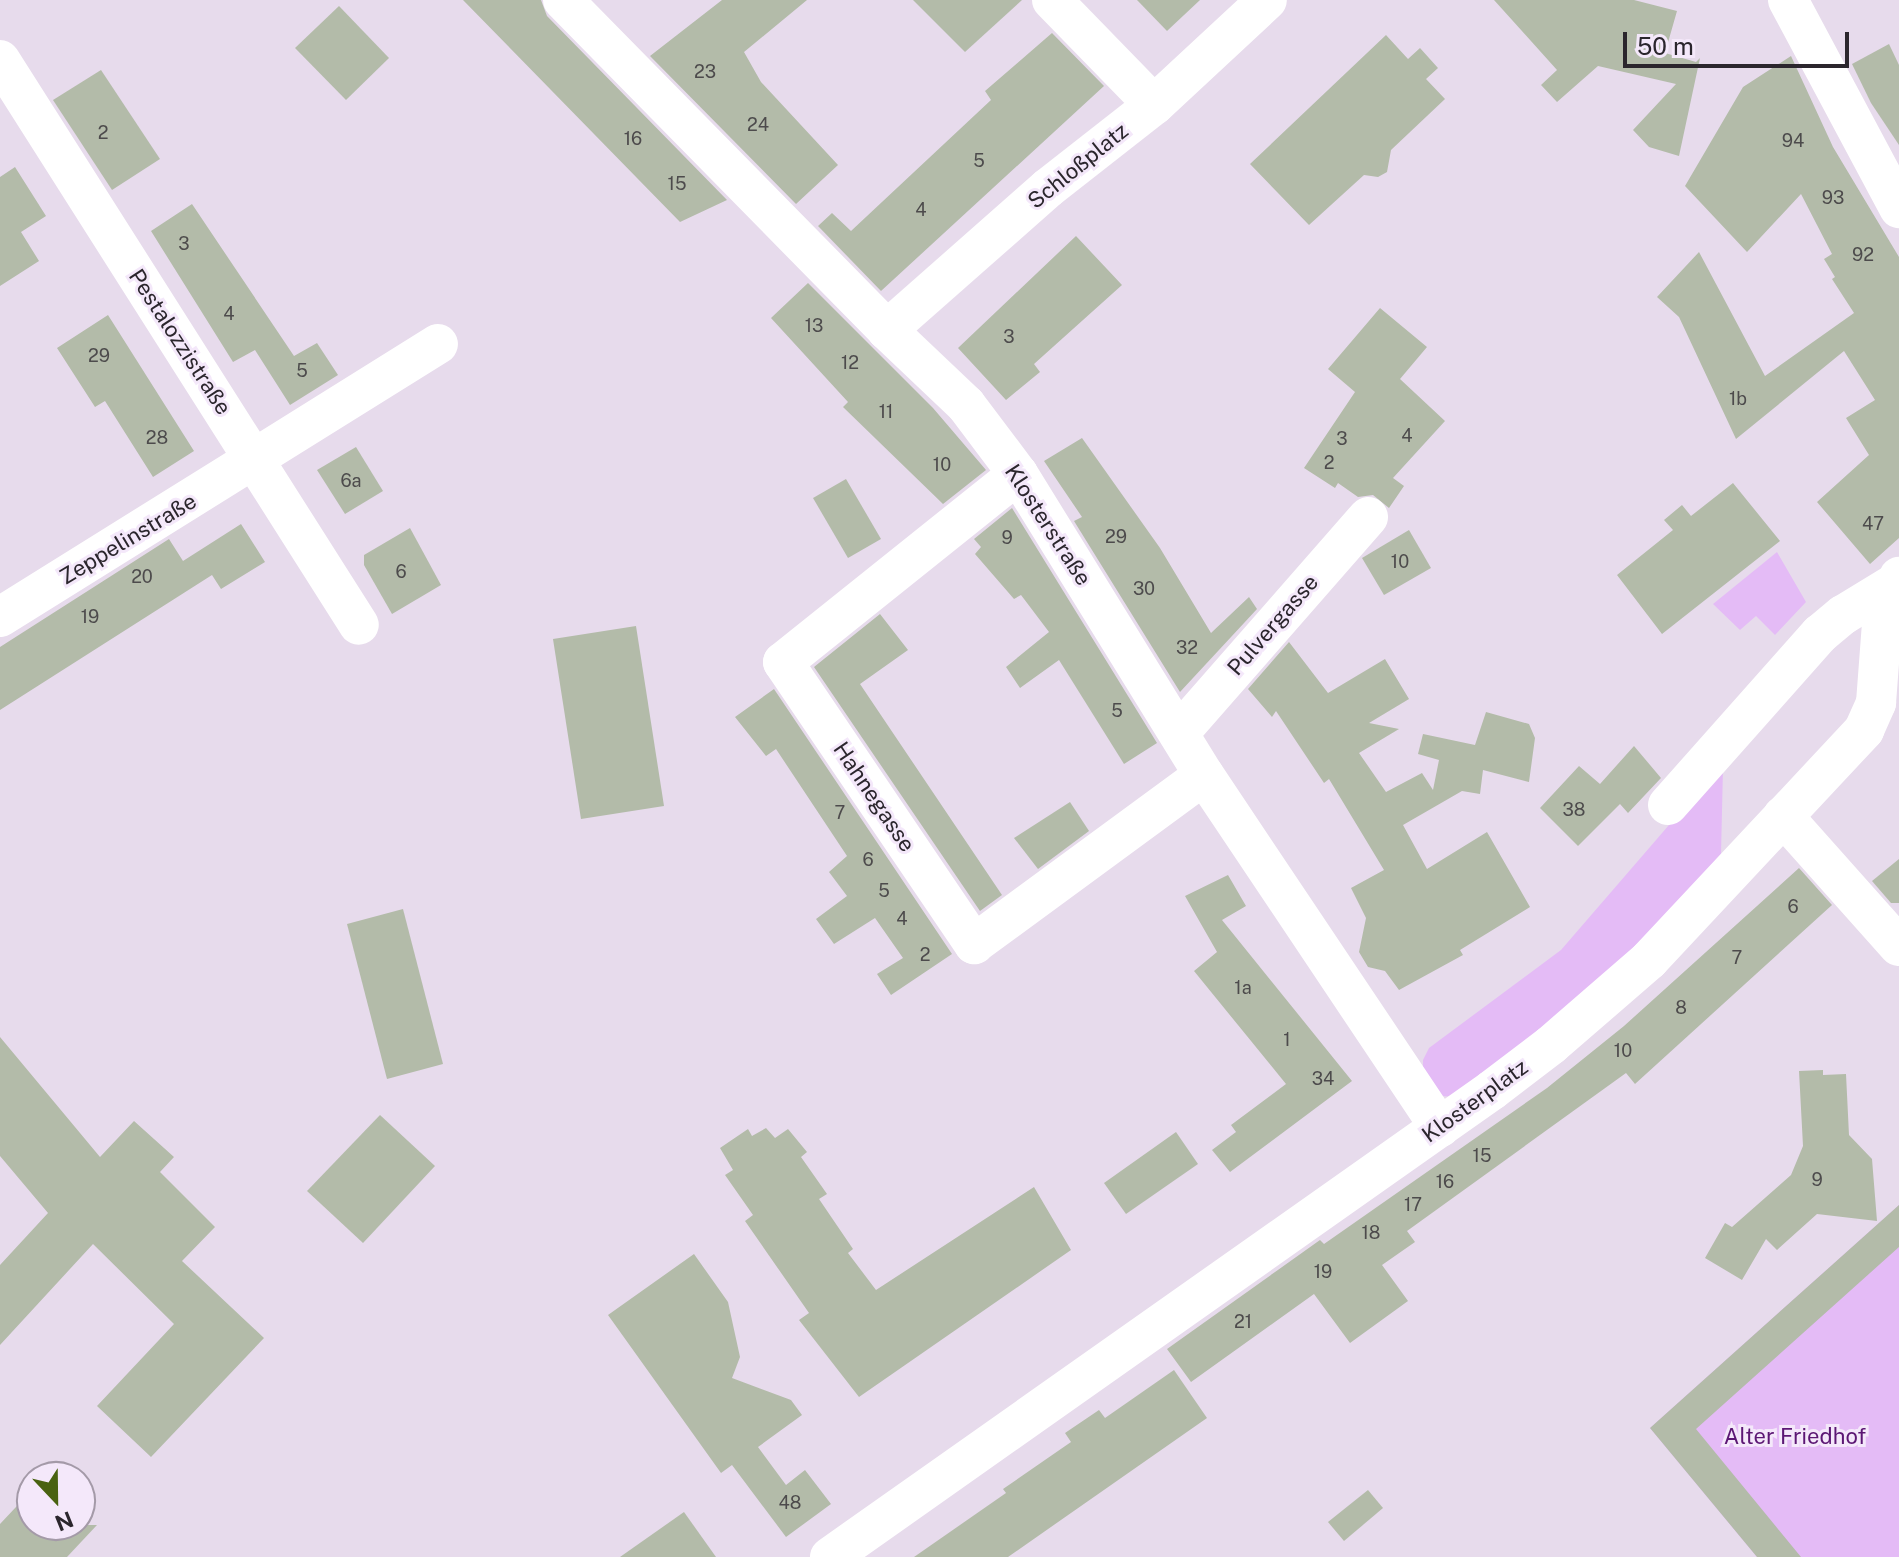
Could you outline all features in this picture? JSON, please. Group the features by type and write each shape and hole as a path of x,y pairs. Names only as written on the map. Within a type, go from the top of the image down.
{"street":[{"name":"Klosterstraße","path":"563,0 887,330 966,405 1018,474 1204,775 1440,1127"},
{"path":"1052,0 1154,105"},
{"name":"Schloßplatz","path":"887,330 1048,188 1154,105 1267,0"},
{"path":"1788,0 1896,197"},
{"name":"Pestalozzistraße","path":"0,60 359,625"},
{"name":"Zeppelinstraße","path":"0,617 256,461 438,344"},
{"name":"Hahnegasse","path":"1018,474 783,662 974,944 1204,775"},
{"name":"Pulvergasse","path":"1179,733 1368,517"},
{"name":"Klosterplatz","path":"1668,805 1820,634 1843,615 1896,581"},
{"name":"Klosterplatz","path":"830,1557 1440,1127 1551,1045 1649,960 1856,739 1871,717 1876,703 1883,610 1896,581"},
{"path":"1783,816 1899,946"}],"green space":[{"path":"1777,552 1806,602 1775,635 1756,616 1740,630 1713,604"},
{"path":"1723,768 1721,854 1619,967 1456,1097 1442,1096 1423,1072 1423,1060 1429,1048 1561,950 1707,781"},
{"name":"Alter Friedhof","path":"1899,1205 1899,1557 1757,1557 1650,1428"}],"building":[{"path":"463,0 541,0 547,16 727,200 680,222"},
{"path":"722,0 807,0 744,52 761,82 838,165 796,204 650,56"},
{"path":"913,0 1022,0 965,52"},
{"path":"1137,0 1200,0 1167,31"},
{"path":"1494,0 1634,0 1677,11 1665,53 1696,62 1700,58 1679,156 1649,147 1633,130 1676,84 1598,66 1557,102 1541,85 1557,70"},
{"path":"339,6 389,58 346,100 295,48"},
{"path":"1052,33 1104,86 881,291 818,226 832,213 851,231 991,100 985,91"},
{"path":"1386,35 1408,59 1420,48 1438,68 1426,79 1445,99 1391,150 1387,172 1378,177 1364,175 1309,225 1250,164"},
{"path":"1889,44 1899,65 1899,145 1871,103 1852,64"},
{"path":"1791,56 1833,147 1899,257 1899,538 1870,564 1817,502 1869,455 1846,418 1875,400 1844,351 1736,439 1679,317 1657,297 1699,252 1765,376 1854,313 1832,279 1835,277 1824,259 1832,254 1801,194 1747,252 1685,186 1743,87"},
{"path":"101,70 160,159 112,190 53,100"},
{"path":"15,167 46,216 21,232 39,261 0,286 0,177"},
{"path":"192,204 294,356 317,343 338,375 290,405 255,350 233,362 151,231"},
{"path":"1076,236 1122,285 1034,364 1040,372 1006,400 958,348"},
{"path":"808,283 933,408 986,470 943,504 843,407 848,402 771,318"},
{"path":"1380,308 1427,347 1400,379 1445,421 1393,478 1404,486 1389,508 1373,495 1358,497 1338,483 1335,488 1304,468 1355,392 1328,369"},
{"path":"108,315 194,451 153,477 105,401 95,407 57,348"},
{"path":"1082,438 1160,548 1211,633 1249,597 1257,609 1180,692 1074,521 1082,517 1044,461"},
{"path":"356,447 383,491 345,514 317,470"},
{"path":"846,479 881,539 848,558 813,498"},
{"path":"1733,483 1780,541 1662,634 1617,575 1673,530 1664,520 1682,505 1691,516"},
{"path":"1012,508 1157,743 1124,764 1059,660 1020,688 1006,667 1049,632 1021,595 1014,599 975,554 981,547 974,539"},
{"path":"241,524 265,562 221,589 212,575 0,710 0,647 169,539 183,561"},
{"path":"410,528 441,585 392,614 364,565 364,555"},
{"path":"1409,530 1431,568 1384,595 1362,558"},
{"path":"880,614 908,650 860,684 1002,895 980,911 814,667"},
{"path":"636,626 664,806 581,819 553,639"},
{"path":"1289,642 1328,693 1385,659 1409,699 1369,723 1399,729 1359,753 1386,792 1422,773 1433,790 1439,760 1418,754 1423,734 1475,745 1486,712 1529,724 1535,738 1529,782 1483,770 1480,794 1462,791 1403,825 1427,869 1487,832 1530,907 1460,950 1463,955 1399,990 1385,971 1368,967 1359,952 1366,918 1351,888 1384,870 1329,779 1324,783 1276,711 1272,717 1248,689"},
{"path":"774,689 952,954 891,995 877,974 903,958 875,918 834,944 816,919 847,896 829,872 847,856 776,749 766,756 735,717"},
{"path":"1634,746 1661,778 1628,813 1620,804 1578,846 1540,808 1579,766 1600,784"},
{"path":"1070,802 1089,831 1038,869 1014,838"},
{"path":"1899,859 1899,903 1891,903 1872,881"},
{"path":"1799,868 1832,905 1635,1084 1626,1073 1407,1231 1415,1242 1382,1265 1408,1301 1350,1343 1314,1294 1191,1382 1167,1349 1320,1240 1324,1244 1547,1088 1624,1026"},
{"path":"1228,875 1246,906 1222,920 1352,1081 1230,1172 1212,1150 1236,1132 1231,1125 1286,1084 1194,971 1217,952 1185,896"},
{"path":"403,909 443,1064 387,1079 347,924"},
{"path":"0,1037 100,1157 134,1121 174,1157 160,1172 215,1227 182,1261 264,1338 151,1457 97,1406 174,1324 93,1244 0,1345 0,1265 48,1213 0,1156"},
{"path":"1823,1070 1823,1075 1846,1074 1849,1135 1872,1159 1877,1221 1817,1214 1777,1250 1766,1239 1742,1280 1705,1258 1725,1223 1732,1227 1791,1175 1803,1146 1799,1071"},
{"path":"380,1115 435,1166 363,1243 307,1191"},
{"path":"766,1128 775,1138 788,1129 807,1152 801,1157 827,1194 819,1199 853,1249 848,1253 876,1290 1034,1187 1071,1250 859,1397 799,1320 809,1313 745,1221 753,1215 725,1175 733,1170 720,1148 748,1129 752,1136"},
{"path":"1176,1132 1198,1164 1126,1214 1104,1183"},
{"path":"1899,1205 1899,1247 1696,1429 1801,1557 1757,1557 1650,1428"},
{"path":"694,1254 728,1302 740,1357 732,1378 791,1400 802,1415 758,1447 786,1485 805,1470 831,1504 786,1537 732,1465 721,1473 608,1315"},
{"path":"1174,1370 1207,1418 1008,1557 914,1557 1006,1493 1003,1489 1071,1442 1065,1433 1099,1410 1105,1418"},
{"path":"1368,1490 1383,1508 1344,1541 1328,1522"},
{"path":"16,1507 16,1541 82,1541 67,1557 0,1557 0,1524"},
{"path":"684,1512 716,1557 620,1557"}]}
